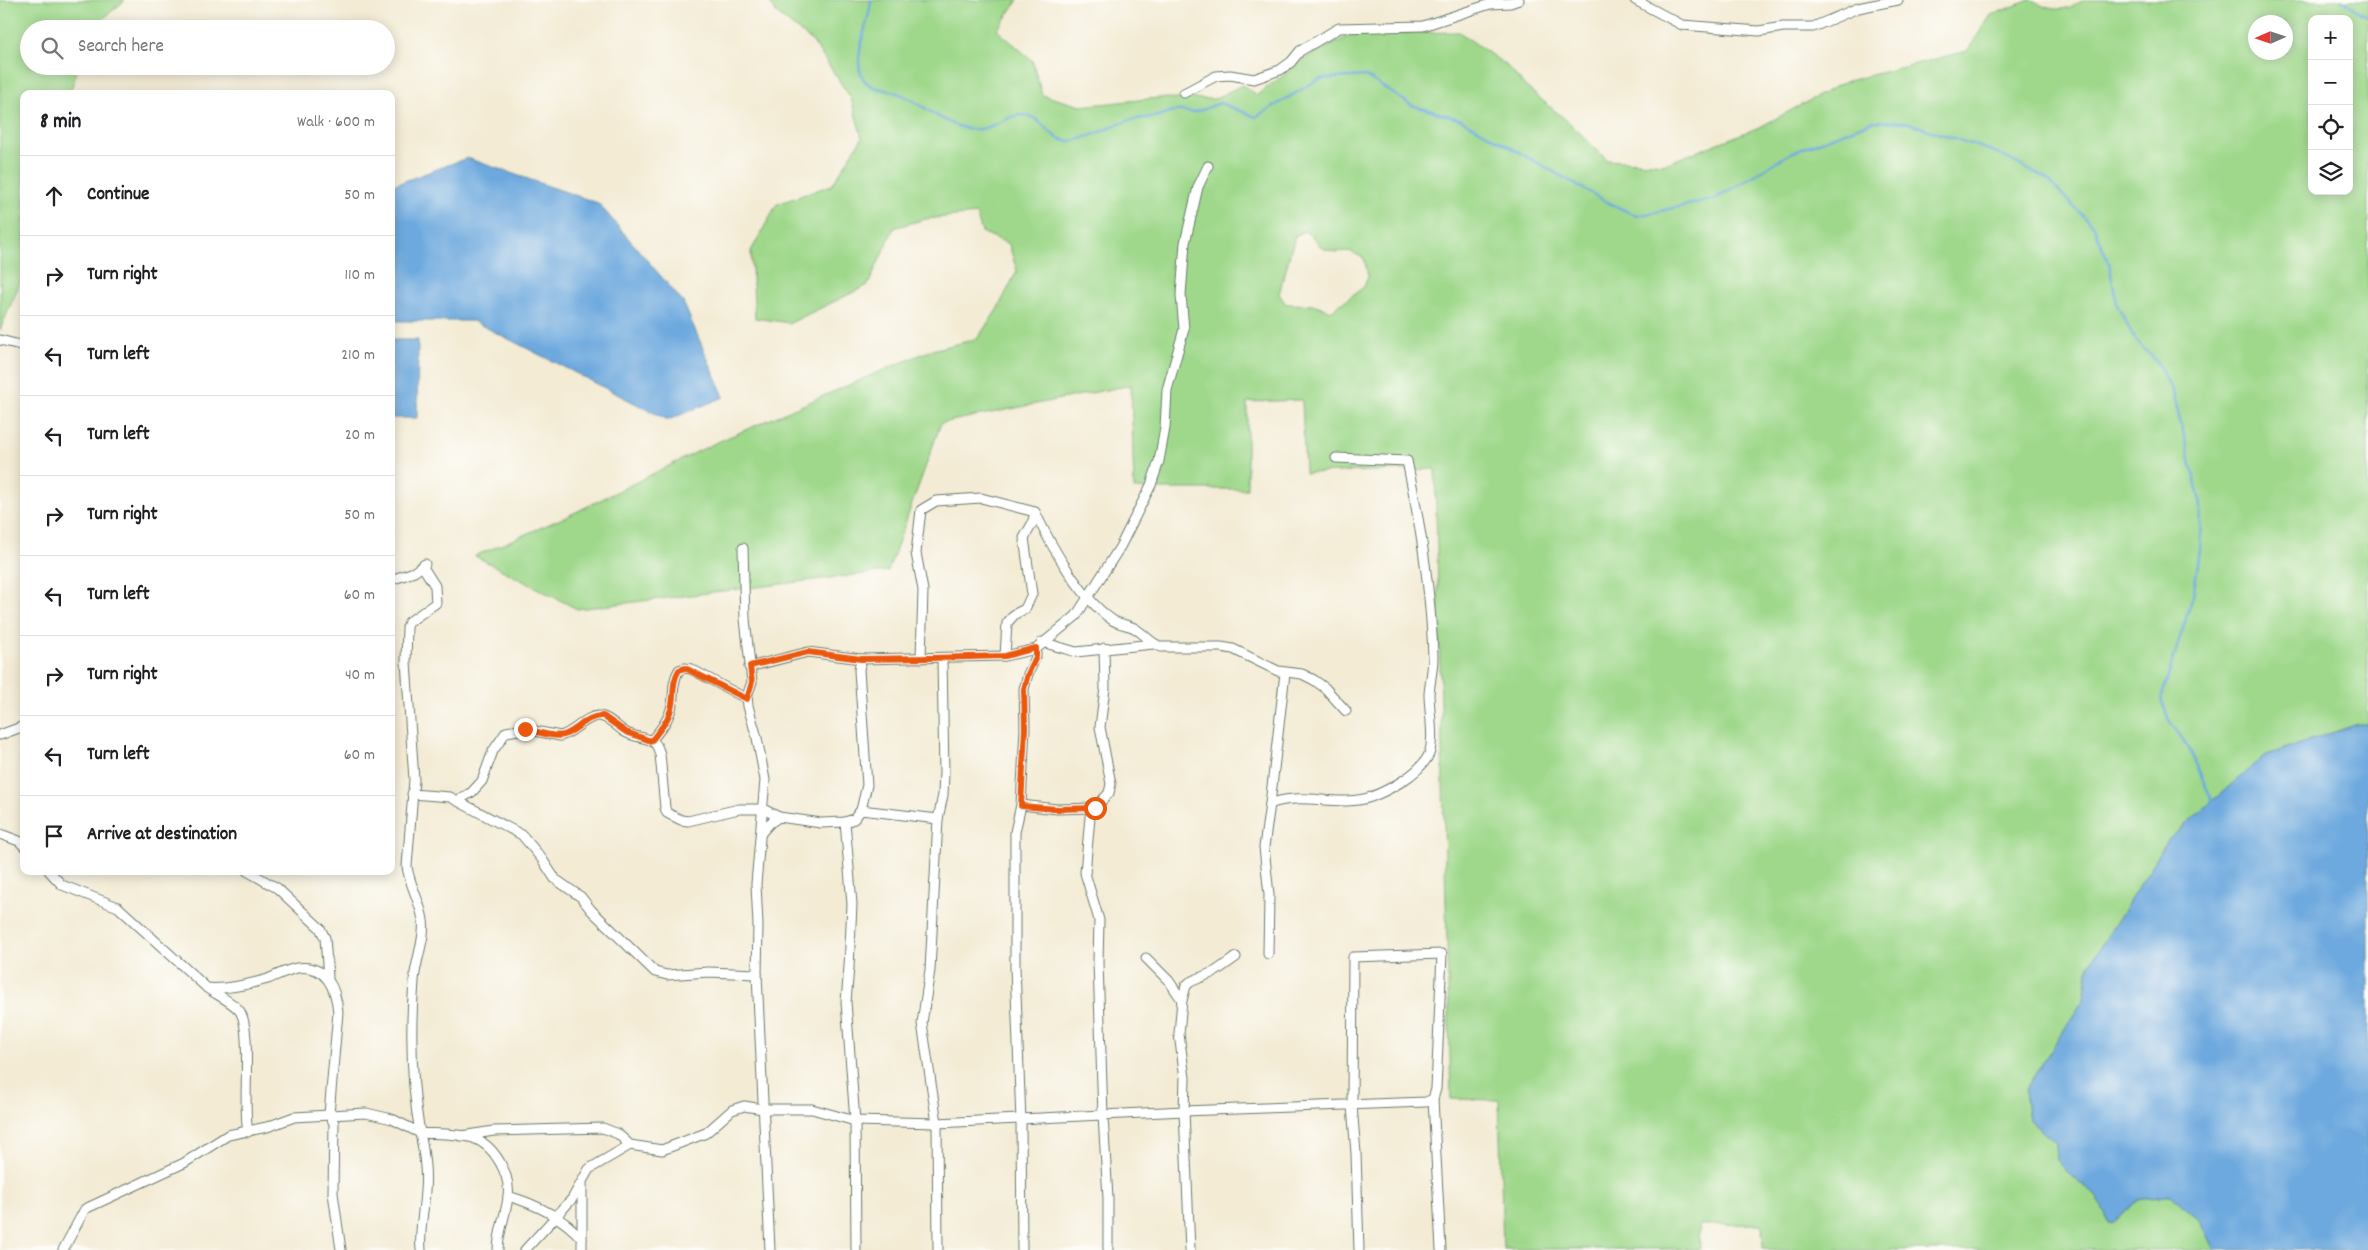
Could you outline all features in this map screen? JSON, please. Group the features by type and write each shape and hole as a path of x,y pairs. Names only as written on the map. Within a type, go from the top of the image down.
{"street":[{"path":"1184,93 1216,76 1230,75 1254,78 1280,70 1291,62 1300,51 1339,28 1423,26 1490,4 1510,3 1519,0"},
{"path":"1635,0 1682,25 1759,32 1782,27 1813,27 1858,8 1898,0"},
{"path":"750,666 808,652 861,659 1005,656 1039,645 1076,616 1120,548 1144,501 1159,461 1165,428 1167,390 1184,329 1180,295 1184,242 1198,187 1208,166"},
{"path":"0,340 20,345"},
{"path":"1270,804 1283,800 1350,801 1371,797 1397,784 1428,758 1430,747 1432,642 1421,538 1407,461 1336,458"},
{"path":"921,658 922,590 916,553 920,514 923,506 936,501 981,498 1035,512 1050,543 1089,598 1112,620 1136,628 1153,644 1161,648 1221,647 1233,650 1265,666 1285,673 1302,674 1314,680 1325,688 1346,710"},
{"path":"1005,656 1007,624 1011,618 1025,609 1032,594 1024,538 1032,524 1035,512"},
{"path":"743,548 745,619 752,682 747,699 765,780 756,884 758,925 757,974 770,1250"},
{"path":"395,578 424,565 435,586 436,603 412,619 407,627 406,662 414,780 406,866 408,879 424,921 424,931 417,957 412,1008 413,1096 425,1156 426,1180 421,1224 421,1250"},
{"path":"1039,645 1076,652 1153,644"},
{"path":"1022,1250 1014,892 1015,832 1021,806 1025,728 1024,689 1039,645"},
{"path":"1104,648 1105,688 1100,727 1111,784 1109,793 1095,808 1090,817 1085,873 1099,920 1108,1250"},
{"path":"938,1250 937,1123 922,1023 930,970 938,819 943,795 942,658"},
{"path":"457,801 472,792 482,781 493,752 510,730 525,729 560,736 591,718 603,716 626,732 657,745 660,754 663,797 667,813 672,816 688,821 739,808 763,809 779,817 821,822 845,822 854,819 861,810 866,785 859,670 861,659"},
{"path":"651,741 661,729 671,710 673,684 679,670 691,669 747,699"},
{"path":"1268,954 1269,895 1264,847 1285,673"},
{"path":"0,735 20,728"},
{"path":"412,794 450,798 522,835 542,859 555,879 580,897 655,972 667,974 688,972 757,974"},
{"path":"1021,806 1057,809 1095,808"},
{"path":"861,810 938,819"},
{"path":"761,834 770,823 779,817"},
{"path":"845,822 852,904 850,968 846,1002 855,1121 856,1250"},
{"path":"0,834 20,842"},
{"path":"53,875 62,885 118,908 207,988 239,1010 246,1034 245,1112 248,1132"},
{"path":"254,875 277,888 320,928 324,938 328,977 336,997 338,1012 329,1114 334,1123 333,1193 341,1250"},
{"path":"1359,1250 1356,1154 1352,1106 1353,957 1442,954 1438,1067 1433,1099 1442,1250"},
{"path":"1190,1250 1184,1111 1185,1078 1179,1034 1182,1000 1186,986 1190,982 1216,971 1236,957"},
{"path":"1146,958 1168,981 1182,1000"},
{"path":"207,988 255,982 297,968 317,970 328,977"},
{"path":"461,1136 494,1131 603,1128 618,1134 630,1145 662,1150 706,1133 732,1110 744,1106 763,1109 812,1109 855,1121 937,1123 1020,1121 1184,1111 1352,1106 1426,1102 1433,1099"},
{"path":"63,1250 85,1209 184,1163 228,1136 248,1132 294,1117 366,1113 392,1118 420,1133 474,1138 493,1153 506,1177 508,1196 498,1250"},
{"path":"525,1250 557,1217 582,1183 589,1169 630,1145"},
{"path":"582,1183 582,1250"},
{"path":"508,1196 557,1217 572,1227 582,1239"},
{"path":"69,1237 72,1250"}],"green space":[{"path":"0,0 125,0 102,20 20,20 20,75 75,75 71,90 20,90 20,282 0,330"},
{"path":"768,0 1018,0 997,30 1032,60 1042,95 1081,106 1158,98 1214,99 1242,85 1257,95 1308,57 1353,34 1459,32 1507,66 1526,87 1571,124 1607,160 1665,164 1762,126 1844,82 1967,51 1991,15 2030,0 2053,9 2058,9 2069,7 2085,0 2368,0 2368,724 2358,724 2264,756 2169,839 2089,965 2084,999 2025,1090 2029,1120 2056,1143 2057,1160 2073,1178 2097,1196 2109,1223 2114,1222 2137,1200 2171,1195 2200,1220 2215,1250 1774,1250 1763,1248 1762,1224 1699,1225 1700,1249 1503,1249 1499,1100 1451,1099 1435,469 1305,473 1302,400 1247,402 1247,489 1134,489 1131,385 941,423 888,571 577,609 475,556 570,515 713,444 888,368 932,350 977,339 997,310 1017,271 1009,244 982,232 976,214 925,219 894,228 868,285 790,323 755,318 751,251 777,204 832,185 862,138 851,98 813,42 776,13","holes":["1304,231 1312,236 1322,248 1335,252 1349,251 1364,258 1368,276 1364,287 1331,311 1316,305 1286,304 1279,294 1295,236"]}],"water":[{"path":"467,158 598,203 683,302 724,397 668,420 473,321 395,321 395,185"},
{"path":"395,340 418,340 417,418 395,418"},
{"path":"2358,724 2368,724 2368,1250 2215,1250 2200,1220 2171,1195 2137,1200 2114,1222 2109,1223 2097,1196 2073,1178 2057,1160 2056,1143 2029,1120 2025,1090 2084,999 2089,965 2169,839 2264,756"}],"waterway":[{"path":"871,0 859,61 860,70 866,82 874,87 907,97 947,121 968,129 985,128 1023,115 1035,118 1057,138 1070,141 1131,120 1154,117 1174,111 1194,112 1220,103 1256,117 1319,79 1366,76 1411,105 1462,120 1607,202 1637,216 1715,199 1791,153 1873,121 1905,122 1995,152 2048,180 2094,227 2109,264 2117,304 2134,338 2156,361 2173,392 2201,505 2200,550 2193,596 2161,699 2169,720 2190,750 2212,801"},
{"path":"2343,0 2368,16"}],"route":[{"path":"525,729 560,736 591,718 603,716 626,732 651,741 661,729 671,710 674,678 679,670 685,668 691,669 710,681 747,699 752,682 750,666 798,654 814,652 861,659 931,658 1005,656 1036,648 1036,657 1025,681 1024,689 1025,728 1021,806 1057,809 1095,808"}]}
